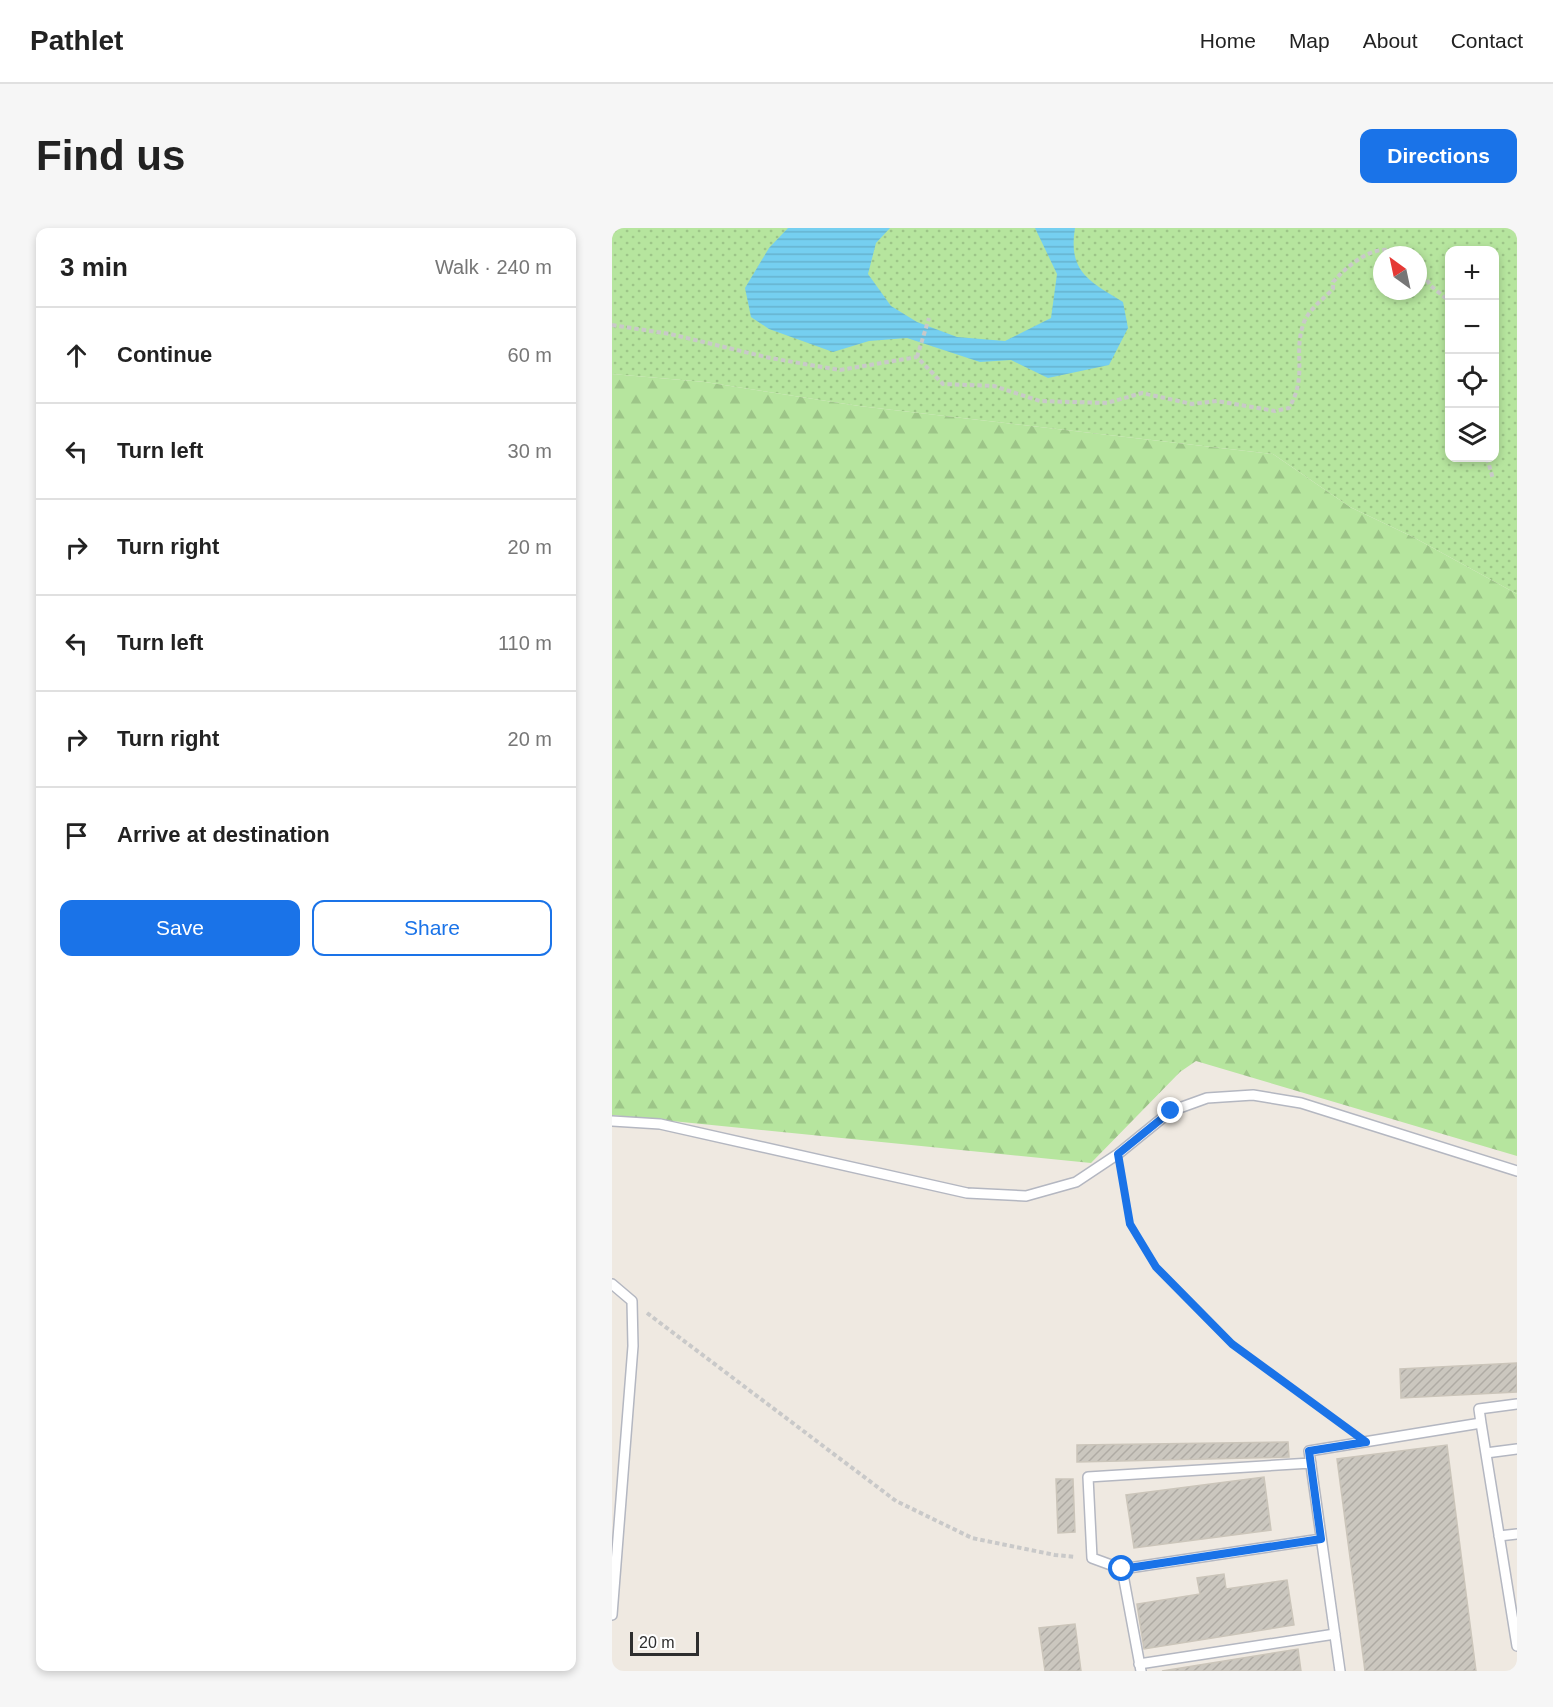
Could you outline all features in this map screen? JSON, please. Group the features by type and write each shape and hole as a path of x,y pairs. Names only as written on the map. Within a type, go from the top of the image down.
{"lane":[{"path":"612,1121 660,1124 967,1193 1026,1196 1076,1182 1118,1154 1171,1111 1207,1098 1253,1095 1301,1103 1517,1172"},
{"path":"612,1284 632,1301 633,1346 612,1615"},
{"path":"1517,1404 1479,1409 1517,1646"},
{"path":"1340,1671 1309,1451 1481,1423"},
{"path":"1486,1453 1517,1449"},
{"path":"1311,1463 1088,1477 1092,1558 1122,1569 1321,1539"},
{"path":"612,1505 622,1504"},
{"path":"1499,1536 1517,1534"},
{"path":"1122,1569 1140,1667 1335,1634"}],"path":[{"path":"917,357 943,384 994,386 1040,401 1107,403 1143,393 1192,404 1217,401 1275,411 1289,408 1298,392 1303,324 1333,289 1333,282 1349,264 1373,251"},
{"path":"1427,280 1448,300"},
{"path":"917,357 929,318"},
{"path":"612,326 670,334 770,358 840,370 917,357"},
{"path":"1488,462 1493,479"},
{"path":"1118,1154 1130,1224 1156,1267 1232,1344 1366,1442"},
{"path":"632,1301 896,1501 972,1538 1055,1555 1092,1558"}],"green space":[{"path":"612,228 1517,228 1517,594 1413,537 1350,507 1273,454 859,406 705,382 612,374"},
{"path":"612,374 705,382 859,406 1273,454 1350,507 1413,537 1517,594 1517,1156 1196,1061 1180,1072 1091,1163 612,1115"}],"water":[{"path":"788,228 890,228 876,243 868,274 891,306 917,322 957,337 1005,341 1051,318 1057,274 1035,228 1075,228 1074,243 1078,265 1091,281 1123,302 1128,328 1109,365 1048,378 1011,360 980,362 907,338 869,341 833,352 769,329 751,317 745,288 769,248"}],"building":[{"path":"1517,1363 1517,1392 1401,1398 1400,1369"},
{"path":"1288,1442 1289,1457 1077,1462 1077,1445"},
{"path":"1447,1445 1476,1671 1365,1671 1337,1459"},
{"path":"1264,1477 1271,1530 1134,1548 1126,1495"},
{"path":"1056,1479 1073,1479 1075,1532 1058,1533"},
{"path":"1224,1574 1226,1589 1287,1580 1294,1625 1144,1649 1137,1604 1200,1594 1197,1578"},
{"path":"1075,1624 1081,1671 1045,1671 1039,1628"},
{"path":"1298,1649 1301,1671 1162,1671"}],"route":[{"path":"1122,1569 1321,1539 1309,1451 1366,1442 1232,1344 1156,1267 1130,1224 1118,1154 1171,1111"}]}
